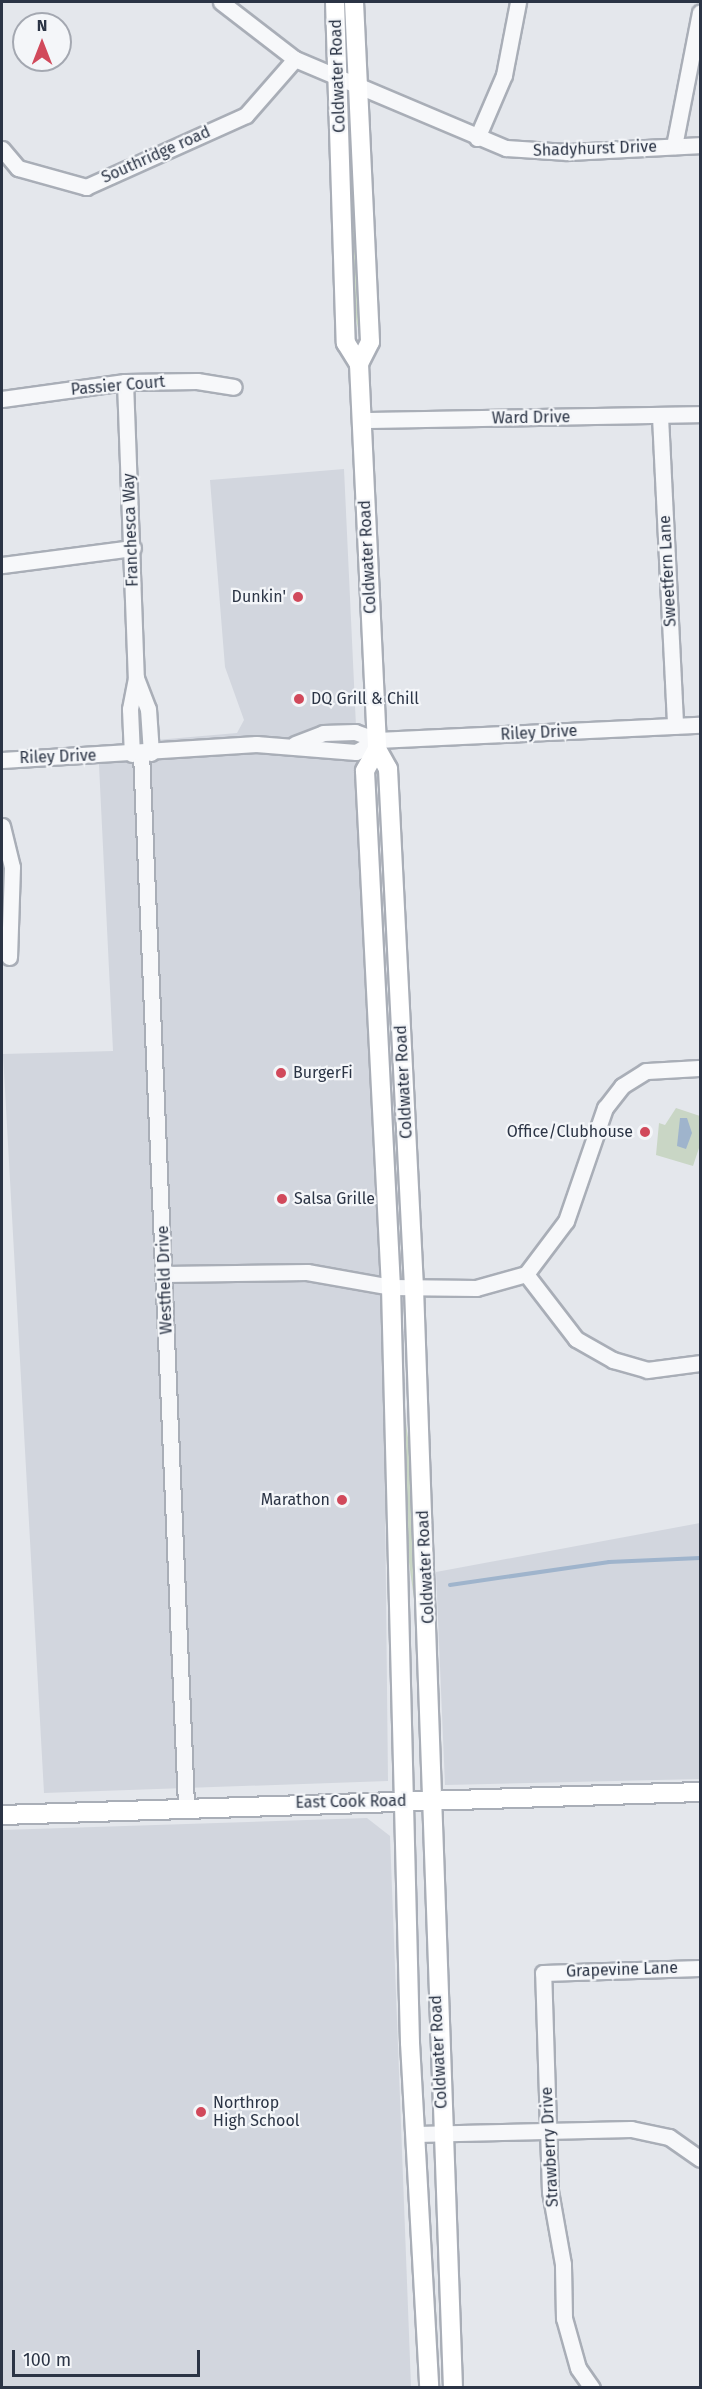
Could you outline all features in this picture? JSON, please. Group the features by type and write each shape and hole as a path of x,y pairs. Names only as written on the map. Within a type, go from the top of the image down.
{"main road":[{"name":"Coldwater Road","path":"335,2 346,343 359,364"},
{"name":"Coldwater Road","path":"354,2 369,342 359,364 377,745 388,769 414,1288 453,2388"},
{"name":"Coldwater Road","path":"377,745 365,771 391,1287 416,2134 429,2388"},
{"name":"East Cook Road","path":"2,1815 186,1806 700,1792"}],"street":[{"name":"Shadyhurst Drive","path":"221,2 295,58 477,138 526,152 700,145"},
{"path":"477,138 504,75 518,2"},
{"path":"674,146 700,12"},
{"name":"Southridge road","path":"2,149 18,168 86,187 246,115 295,58"},
{"name":"Passier Court","path":"2,399 125,382 197,381 234,387"},
{"name":"Franchesca Way","path":"125,382 133,548 136,678 148,709 141,753"},
{"name":"Ward Drive","path":"362,420 700,414"},
{"name":"Sweetfern Lane","path":"660,416 675,726"},
{"path":"2,565 133,548"},
{"name":"Riley Drive","path":"2,760 295,744 321,753 356,752 377,745 700,725"},
{"name":"Westfield Drive","path":"141,753 186,1806"},
{"path":"2,826 12,867 9,957"},
{"path":"165,1274 307,1272 391,1287 414,1288 476,1288 526,1274 566,1221 604,1108 622,1086 646,1071 700,1068"},
{"path":"526,1274 576,1339 613,1360 647,1370 700,1363"},
{"name":"Grapevine Lane","path":"543,1972 700,1968"},
{"name":"Strawberry Drive","path":"543,1972 548,2130 564,2318 578,2368 591,2388"},
{"path":"416,2134 631,2129 669,2137 700,2159"}],"shaded area":[{"path":"344,469 383,1305 388,1781 44,1793 3,1054 113,1051 98,745 237,733 244,720 225,667 210,480"},
{"path":"700,1523 700,1779 445,1785 436,1572"},
{"name":"Northrop High School","path":"367,1818 390,1836 411,2387 2,2387 2,1830"}],"green space":[{"path":"348,173 356,216 361,342 353,305"},
{"path":"676,1108 700,1116 700,1145 693,1166 656,1155 659,1123 665,1125"},
{"path":"401,1387 414,1481 422,1657 407,1548"}],"water":[{"path":"680,1118 687,1118 692,1133 686,1149 677,1146"}],"waterway":[{"path":"450,1585 609,1562 700,1558"}],"place":[{"name":"Dunkin'","path":"298,597"},
{"name":"DQ Grill & Chill","path":"299,699"},
{"name":"BurgerFi","path":"281,1073"},
{"name":"Office/Clubhouse","path":"645,1132"},
{"name":"Salsa Grille","path":"282,1199"},
{"name":"Marathon","path":"342,1500"},
{"name":"Northrop High School","path":"201,2112"}]}
